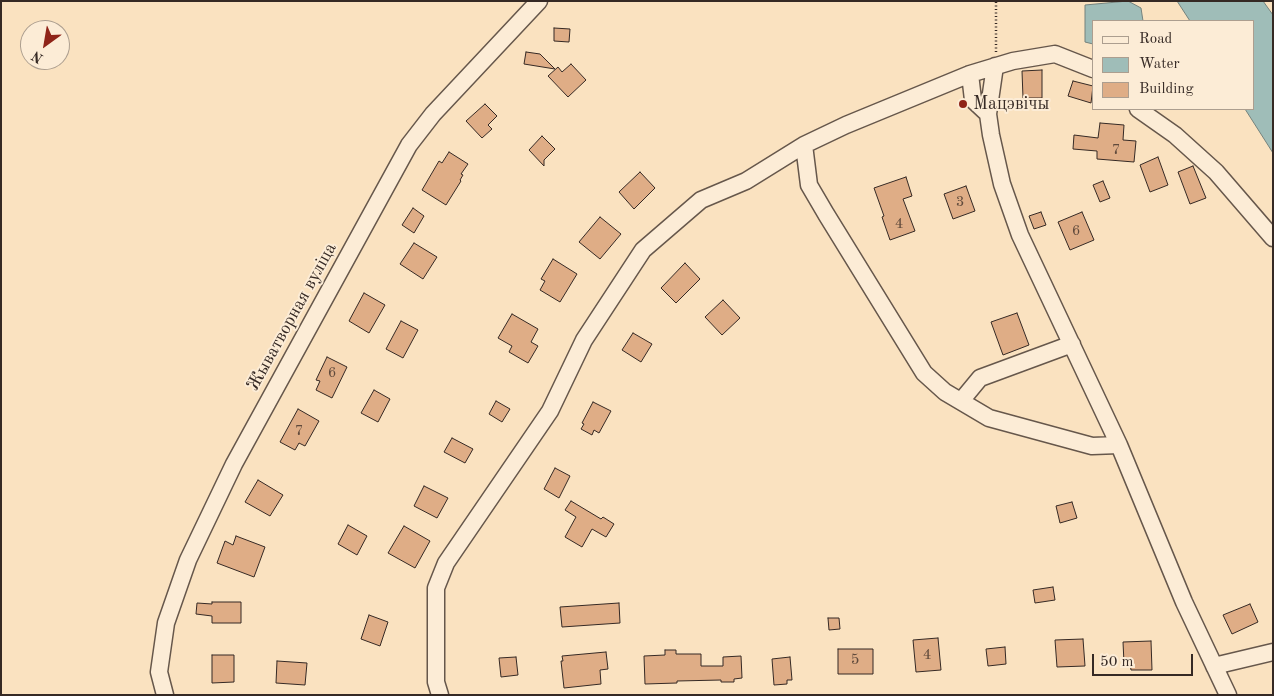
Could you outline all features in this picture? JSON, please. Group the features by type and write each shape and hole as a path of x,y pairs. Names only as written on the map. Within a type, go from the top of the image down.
{"street":[{"name":"Жыватворная вуліца","path":"164,694 159,672 166,622 188,560 234,464 409,145 434,114 539,1"},
{"path":"440,695 436,682 436,588 446,563 550,411 584,340 643,250 701,200 746,181 804,145 846,125 970,74 1013,61 1054,54 1092,69"},
{"path":"996,66 988,114 1002,184 1020,234 1119,445 1184,602 1225,690 1210,695"},
{"path":"970,74 973,100 988,114"},
{"path":"1139,110 1176,135 1216,172 1273,238"},
{"path":"804,145 810,185 836,231 924,373 945,392 989,418 1092,446 1119,445"},
{"path":"961,401 980,378 1072,344"},
{"path":"1214,666 1273,652"}],"path":[{"path":"996,1 996,66"}],"water":[{"path":"1128,1 1141,8 1143,20 1092,20 1092,44 1085,42 1085,5"},
{"path":"1177,1 1263,1 1273,15 1273,153 1246,110 1254,110 1254,20 1189,20"}],"building":[{"path":"554,28 570,29 569,42 554,41"},
{"path":"526,52 540,54 555,69 524,64"},
{"path":"571,64 586,80 568,97 548,76 558,67 562,72"},
{"path":"1042,70 1042,98 1023,98 1022,71"},
{"path":"1073,81 1092,86 1091,103 1068,96"},
{"path":"485,104 497,116 488,125 492,129 482,138 466,121"},
{"path":"1100,123 1124,125 1123,140 1136,141 1134,162 1097,159 1097,151 1073,149 1074,135 1098,138"},
{"path":"542,136 555,149 544,160 544,166 529,150"},
{"path":"449,152 468,164 461,174 463,175 461,181 446,205 422,190 439,161 442,163"},
{"path":"1158,157 1168,185 1150,192 1140,165"},
{"path":"1193,166 1206,198 1190,204 1178,172"},
{"path":"640,172 655,188 634,209 619,192"},
{"path":"906,177 912,196 903,199 915,231 890,240 874,188"},
{"path":"1103,181 1110,198 1100,202 1093,185"},
{"path":"966,186 975,211 953,219 944,194"},
{"path":"413,208 424,216 414,233 402,225"},
{"path":"1041,212 1046,225 1034,229 1029,216"},
{"path":"1082,212 1094,240 1070,250 1058,222"},
{"path":"600,217 621,234 600,259 579,242"},
{"path":"414,243 437,257 423,279 400,264"},
{"path":"553,259 577,274 560,302 540,290 545,281 541,279"},
{"path":"685,263 700,279 676,303 661,288"},
{"path":"364,293 385,305 369,333 349,321"},
{"path":"723,300 740,318 722,335 705,317"},
{"path":"1017,313 1029,345 1003,355 991,322"},
{"path":"512,314 538,329 531,342 538,346 528,363 509,352 512,346 498,338"},
{"path":"401,321 418,330 403,358 386,349"},
{"path":"633,333 652,344 641,362 622,350"},
{"path":"327,357 347,367 332,398 316,390 320,381 316,380"},
{"path":"374,390 390,399 378,422 361,413"},
{"path":"496,401 510,409 502,422 489,414"},
{"path":"593,402 611,411 599,433 594,430 592,435 581,429 584,424 582,423"},
{"path":"298,409 319,421 305,446 299,443 295,450 280,442"},
{"path":"452,438 473,449 465,463 444,452"},
{"path":"555,468 570,476 559,498 544,489"},
{"path":"258,480 283,495 270,516 245,502"},
{"path":"424,486 448,498 437,518 414,506"},
{"path":"571,501 601,519 603,517 614,524 606,537 592,529 582,547 565,537 576,517 565,510"},
{"path":"1072,502 1077,518 1060,523 1056,506"},
{"path":"348,525 367,536 357,555 338,544"},
{"path":"404,526 430,541 415,568 388,553"},
{"path":"236,536 265,547 254,577 217,563 225,541 233,545"},
{"path":"1053,587 1055,600 1035,603 1033,590"},
{"path":"212,602 241,602 241,623 212,623 212,616 196,614 197,603 212,604"},
{"path":"619,603 620,623 562,627 560,607"},
{"path":"1250,604 1258,622 1232,634 1223,615"},
{"path":"369,615 388,622 380,646 361,639"},
{"path":"828,618 839,618 840,629 829,630"},
{"path":"938,638 941,670 916,672 913,640"},
{"path":"1083,639 1085,666 1057,667 1055,640"},
{"path":"1151,641 1152,670 1131,670 1130,663 1124,663 1123,642"},
{"path":"1005,647 1006,664 988,666 986,649"},
{"path":"838,649 873,649 873,674 838,674"},
{"path":"665,650 676,650 676,654 701,654 701,666 723,666 723,657 741,656 742,678 734,679 734,682 721,682 721,680 645,684 644,656 665,655"},
{"path":"606,652 608,669 600,670 601,684 564,688 562,656"},
{"path":"212,655 234,655 234,682 212,683"},
{"path":"516,657 518,675 501,677 499,658"},
{"path":"790,657 792,680 787,680 787,684 774,685 772,659"},
{"path":"277,661 307,663 305,685 276,683"}],"place":[{"name":"Мацэвічы","path":"963,104"}]}
